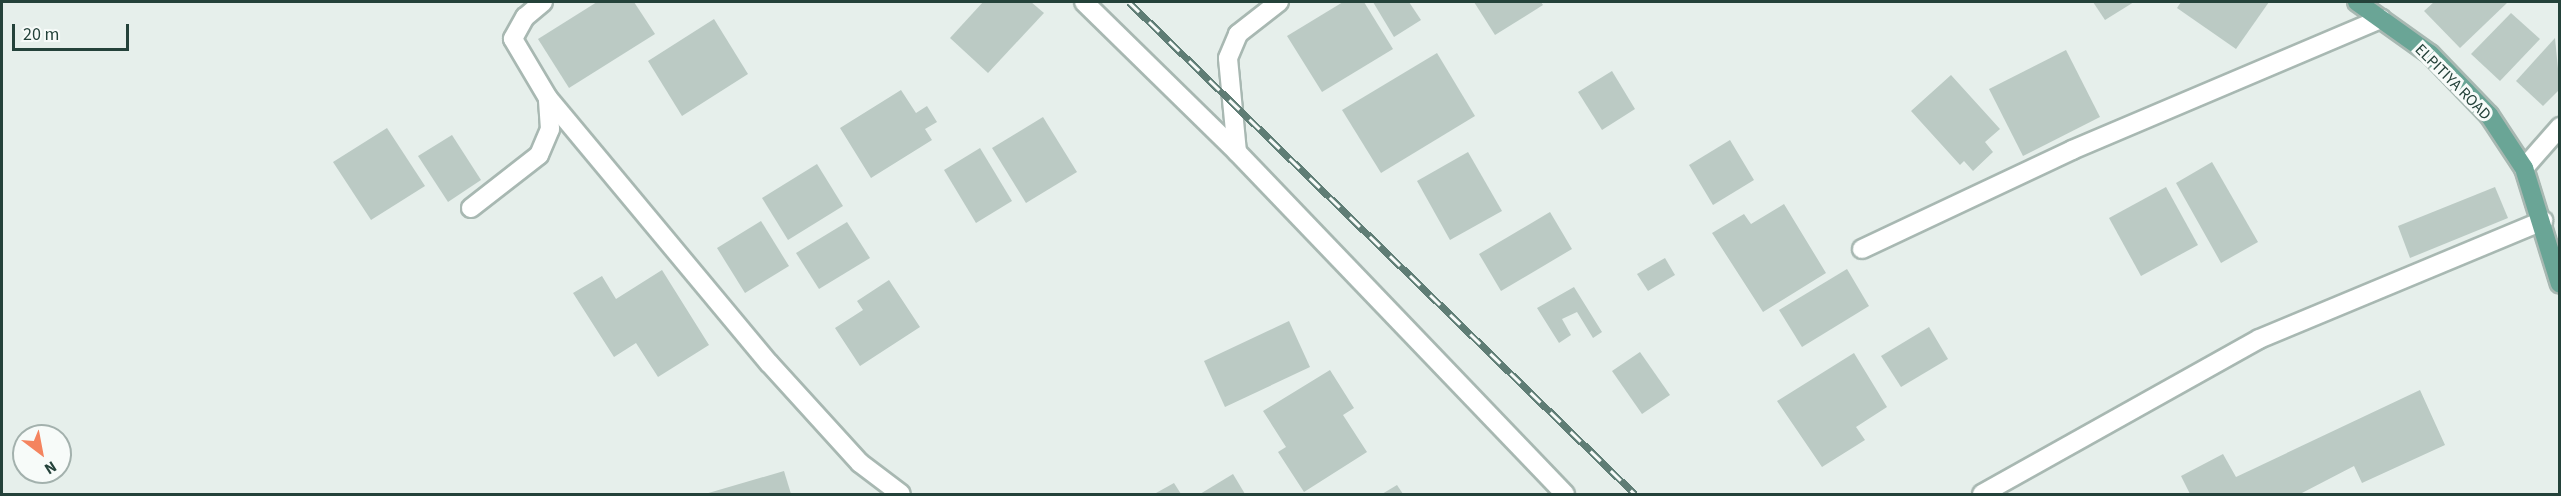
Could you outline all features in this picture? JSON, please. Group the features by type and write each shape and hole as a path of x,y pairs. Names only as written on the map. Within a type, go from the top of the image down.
{"main road":[{"name":"ELPITIYA ROAD","path":"2357,2 2430,54 2489,115 2524,168 2542,221 2559,284"}],"street":[{"path":"543,2 525,17 513,39 548,98 769,363 860,463 901,495"},
{"path":"1084,2 1238,152 1565,495"},
{"path":"1238,152 1228,58 1238,34 1279,2"},
{"path":"1862,249 2093,141 2381,19"},
{"path":"471,208 539,155 550,129 548,98"},
{"path":"2524,168 2559,127"},
{"path":"1982,495 2259,339 2542,221"}],"building":[{"path":"597,2 634,2 655,34 569,88 538,39"},
{"path":"983,2 1031,2 1044,13 988,73 950,38"},
{"path":"1343,2 1364,2 1393,49 1322,92 1287,36"},
{"path":"1373,2 1409,2 1421,20 1394,37"},
{"path":"1474,2 1541,2 1543,5 1495,35"},
{"path":"2093,2 2134,2 2105,20"},
{"path":"2181,2 2269,2 2236,49 2177,8"},
{"path":"2434,2 2508,2 2460,48 2424,11"},
{"path":"2511,13 2540,39 2500,81 2471,54"},
{"path":"714,19 748,74 682,116 648,61"},
{"path":"2555,38 2560,89 2543,106 2516,81"},
{"path":"2066,50 2100,117 2023,156 1989,89"},
{"path":"1437,53 1475,116 1381,173 1342,110"},
{"path":"1612,71 1635,109 1602,130 1578,92"},
{"path":"1951,75 2000,129 1985,142 1993,152 1973,171 1964,161 1960,165 1911,111"},
{"path":"901,90 916,113 927,106 937,122 925,129 932,140 871,178 840,128"},
{"path":"1043,117 1077,172 1026,203 992,148"},
{"path":"387,128 425,186 371,220 333,162"},
{"path":"452,135 481,180 448,202 418,156"},
{"path":"1730,140 1754,180 1713,205 1689,165"},
{"path":"980,148 1012,201 976,223 944,170"},
{"path":"1468,152 1502,211 1450,240 1417,181"},
{"path":"2212,162 2258,242 2221,263 2176,183"},
{"path":"817,164 843,206 788,240 762,198"},
{"path":"2166,187 2198,245 2141,276 2109,218"},
{"path":"2495,187 2508,218 2410,258 2398,226"},
{"path":"1784,204 1826,273 1763,312 1712,233 1744,214 1751,224"},
{"path":"1550,212 1572,249 1501,291 1479,254"},
{"path":"761,221 789,266 745,293 717,248"},
{"path":"847,222 870,258 819,289 796,253"},
{"path":"1665,258 1675,275 1648,291 1637,274"},
{"path":"1847,269 1869,306 1802,347 1779,310"},
{"path":"662,270 709,345 658,377 636,343 614,357 573,293 602,276 616,299"},
{"path":"889,280 920,327 860,366 835,328 863,310 857,301"},
{"path":"1574,287 1602,332 1593,338 1577,312 1562,319 1571,335 1559,343 1537,308"},
{"path":"1289,321 1310,367 1225,407 1204,361"},
{"path":"1929,327 1948,359 1901,387 1881,356"},
{"path":"1640,352 1670,395 1642,414 1612,371"},
{"path":"1854,353 1887,407 1856,427 1865,440 1822,467 1777,401"},
{"path":"1330,370 1354,408 1343,415 1367,452 1304,492 1278,452 1286,447 1263,411"},
{"path":"2420,390 2445,445 2362,483 2354,466 2300,494 2190,494 2181,476 2223,454 2236,477"},
{"path":"784,471 791,494 705,494"},
{"path":"1233,474 1245,494 1200,494"},
{"path":"1174,483 1181,494 1156,493"},
{"path":"1397,485 1403,494 1382,494"}],"railway":[{"path":"1129,2 1635,494"}]}
